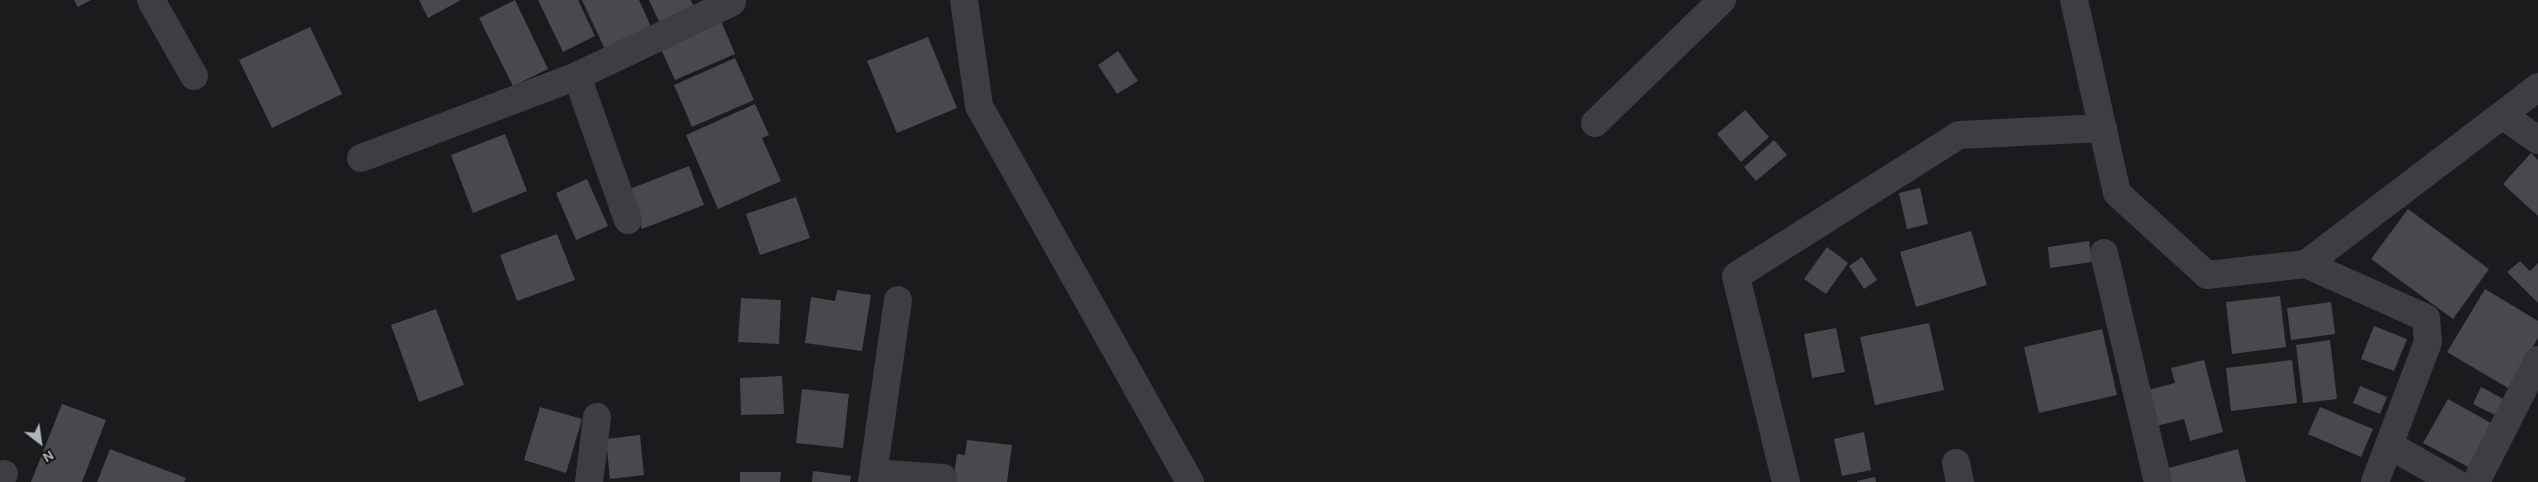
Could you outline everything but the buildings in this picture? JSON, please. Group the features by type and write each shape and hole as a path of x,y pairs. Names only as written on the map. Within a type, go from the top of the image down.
{"street":[{"path":"151,0 194,76"},
{"path":"361,158 577,76 732,0"},
{"path":"964,0 979,106 1190,482"},
{"path":"1595,123 1722,0"},
{"path":"2074,0 2117,193 2207,274 2306,264 2426,318 2428,342 2376,482"},
{"path":"577,76 628,220"},
{"path":"2306,264 2538,87"},
{"path":"2502,115 2538,140"},
{"path":"1786,482 1736,276 1959,135 2103,128"},
{"path":"2104,253 2158,482"},
{"path":"898,300 873,478 943,478"},
{"path":"2476,482 2538,360"},
{"path":"589,469 598,417"},
{"path":"2389,446 2454,482"}]}
